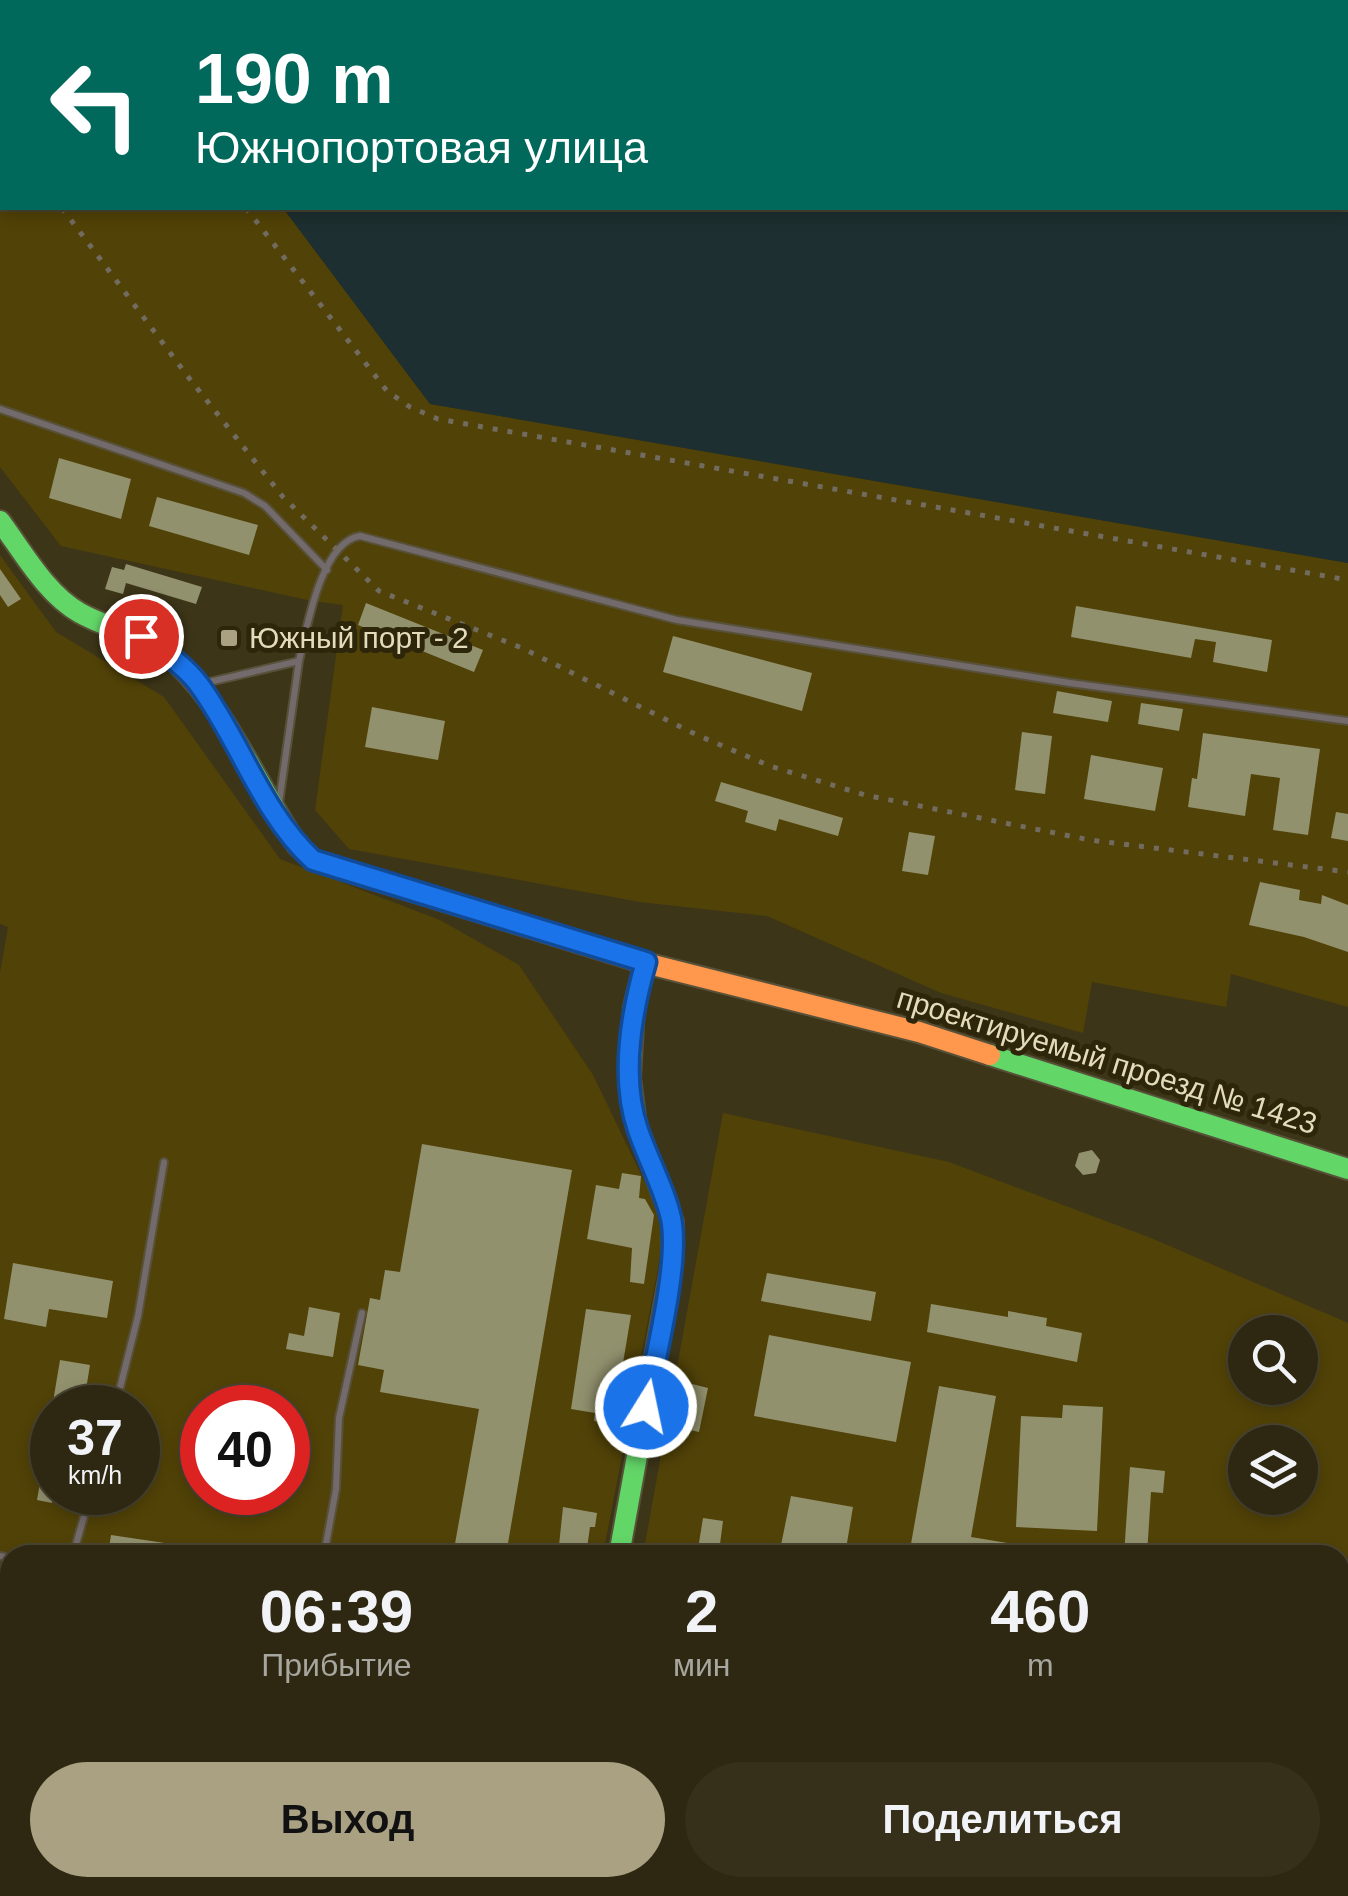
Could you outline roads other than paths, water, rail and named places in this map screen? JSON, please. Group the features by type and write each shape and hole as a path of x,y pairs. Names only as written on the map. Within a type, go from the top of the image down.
{"main road":[{"name":"проектируемый проезд № 1423","path":"0,521 53,591 70,606 141,636 170,656 199,684 296,845 313,860 646,962 919,1032 1348,1169"},
{"path":"621,1545 672,1263 672,1222 636,1124 630,1078 634,1007 646,962"}],"lane":[{"path":"0,409 244,493 265,506 327,570"},
{"path":"277,814 312,601 336,550 349,538 378,538 678,620 1070,683 1348,721"},
{"path":"199,684 300,660"},
{"path":"121,1385 138,1316 164,1162"},
{"path":"326,1545 336,1489 340,1418 362,1313"},
{"path":"76,1545 85,1515"}],"railway":[{"path":"63,210 283,497 379,591 522,648 697,735 770,766 865,795 1090,840 1348,872"},
{"path":"248,210 387,391 438,419 1348,580"}],"place":[{"name":"Южный порт - 2","path":"229,638"}]}
